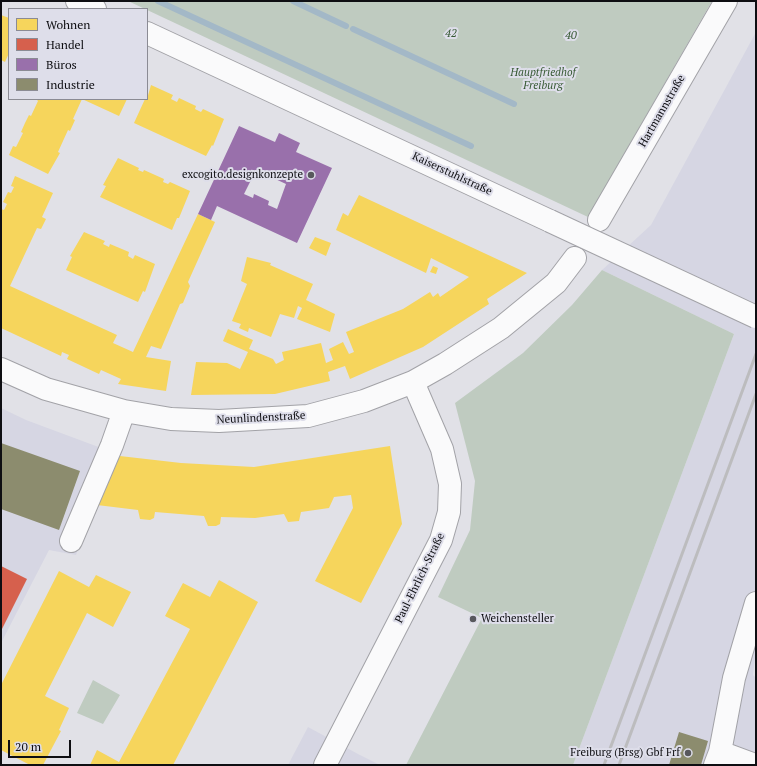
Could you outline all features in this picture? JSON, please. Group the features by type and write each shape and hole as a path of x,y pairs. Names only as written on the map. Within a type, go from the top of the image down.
{"street":[{"path":"77,1 92,8"},
{"name":"Hartmannstraße","path":"598,220 726,1"},
{"name":"Kaiserstuhlstraße","path":"148,33 756,317"},
{"name":"Neunlindenstraße","path":"1,369 46,388 124,411 171,418 219,421 308,416 364,401 413,382 445,364 501,328 556,283 575,258"},
{"name":"Paul-Ehrlich-Straße","path":"325,765 441,540 449,512 450,484 442,449 413,382"},
{"path":"71,541 112,445 124,411"},
{"path":"755,765 717,758 734,678 756,604"}],"shaded area":[{"path":"756,32 756,648 753,675 756,678 756,765 573,765 734,334 602,270 651,225"},
{"path":"1,408 26,420 112,452 76,555 49,550 1,643"},
{"path":"308,727 358,754 380,765 288,765"}],"green space":[{"name":"Hauptfriedhof Freiburg","path":"128,1 712,1 588,217 148,10 148,8 143,8"},
{"path":"602,270 734,334 573,765 406,765 482,618 438,597 470,530 475,481 455,403 523,353 572,305"},
{"path":"93,680 120,695 103,724 77,713"}],"building: Wohnen":[{"path":"1,15 8,18 8,55 5,62 1,60"},
{"path":"151,85 173,95 171,99 177,102 179,98 196,106 195,109 201,112 203,109 224,119 213,146 212,145 206,156 134,123 145,100 148,100"},
{"path":"37,100 82,100 73,119 75,120 70,131 68,130 58,152 60,153 48,174 9,155 13,146 16,147 23,133 21,132 25,123 29,115 31,116 38,101"},
{"path":"84,100 127,100 119,116"},
{"path":"118,158 139,168 138,170 143,172 144,170 164,179 163,182 168,184 170,182 190,191 179,218 177,218 172,230 100,197 106,186 103,185"},
{"path":"15,176 53,193 42,217 46,219 41,229 37,228 10,286 117,335 113,343 133,352 198,214 215,222 188,282 190,286 183,303 180,304 161,349 151,346 146,357 171,361 166,391 118,384 121,379 101,370 99,374 67,359 69,355 62,352 61,356 1,328 1,209 4,210 7,204 3,202 8,192 11,193 14,187 11,186"},
{"path":"359,195 527,273 487,299 489,304 423,347 350,379 345,366 328,372 330,381 275,394 191,395 196,362 227,363 240,369 248,352 223,341 228,329 253,340 249,349 273,359 276,364 284,360 282,352 321,343 326,363 333,360 329,349 343,342 349,354 354,352 346,332 403,309 430,292 433,297 438,293 440,297 469,277 431,258 426,273 336,230 343,213 348,216"},
{"path":"84,232 105,241 103,244 109,247 110,244 129,252 128,256 133,259 135,255 155,264 145,292 143,291 138,302 66,270 72,257 70,256"},
{"path":"315,237 331,243 326,256 309,248"},
{"path":"247,257 271,263 270,265 313,284 306,300 335,314 330,332 297,319 302,308 298,306 294,318 280,314 271,337 249,328 248,332 239,328 241,324 232,321 247,284 241,281"},
{"path":"433,266 438,268 436,274 430,272"},
{"path":"390,446 402,524 361,603 315,581 353,508 351,495 334,497 329,508 301,512 299,521 288,522 284,514 255,518 221,517 220,524 216,526 208,526 204,516 155,512 154,518 150,520 140,519 138,510 97,505 111,455 181,463 254,467"},
{"path":"59,571 89,587 96,575 131,592 113,627 87,613 45,696 69,708 59,730 61,731 43,765 30,765 1,750 1,685"},
{"path":"219,580 258,602 173,765 90,765 97,750 119,762 190,629 165,616 183,583 210,597"}],"building: Handel":[{"path":"1,566 27,579 1,631"}],"building: Büros":[{"path":"239,126 275,142 279,133 300,143 296,152 332,168 297,243 217,206 211,220 198,214","holes":["256,170 286,184 277,209 268,205 269,201 254,194 253,198 244,194"]}],"building: Industrie":[{"path":"1,443 80,471 59,530 1,509"},
{"name":"Freiburg (Brsg) Gbf Frf","path":"679,732 708,741 701,765 669,765"}],"waterway":[{"path":"158,1 471,146"},
{"path":"293,1 346,26"},
{"path":"353,29 514,104"}],"railway":[{"path":"604,765 756,354"},
{"path":"619,765 756,394"}],"place":[{"name":"excogito.designkonzepte","path":"311,175"},
{"name":"Weichensteller","path":"473,619"},
{"name":"Freiburg (Brsg) Gbf Frf","path":"688,753"}],"park label":[{"name":"42","path":"451,34"},
{"name":"40","path":"571,36"}]}
